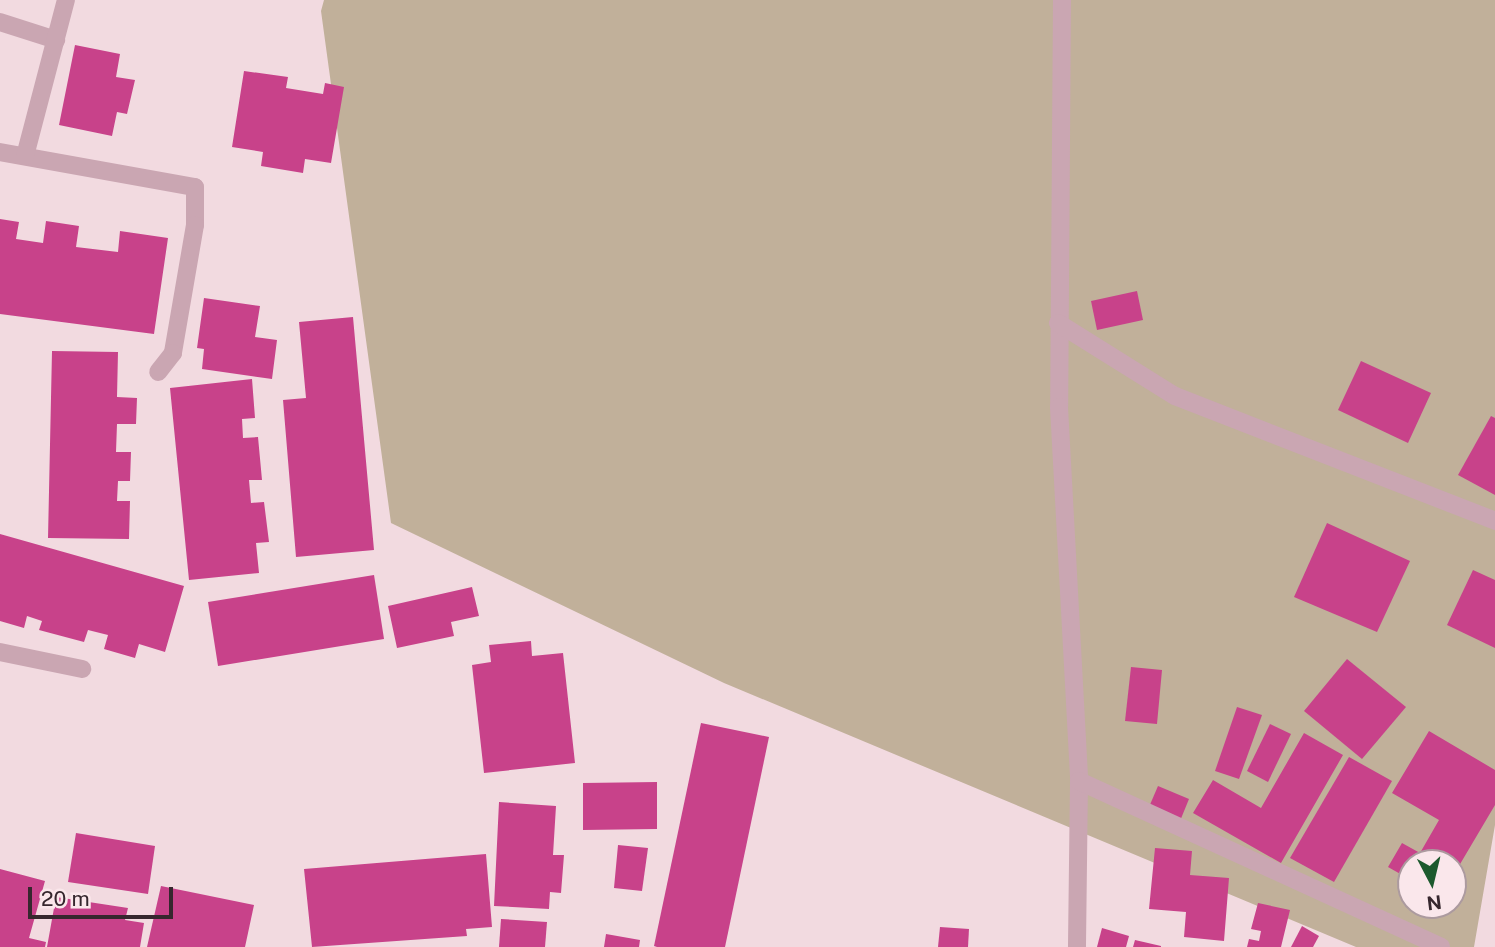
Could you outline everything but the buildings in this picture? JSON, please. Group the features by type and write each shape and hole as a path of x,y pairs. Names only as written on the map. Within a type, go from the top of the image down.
{"street":[{"path":"25,156 66,0"},
{"path":"1062,0 1059,408 1079,781 1077,947"},
{"path":"0,22 56,40"},
{"path":"0,152 195,187 195,225 173,353 158,372"},
{"path":"1058,323 1175,396 1495,521"},
{"path":"0,652 82,669"},
{"path":"1079,781 1441,947"}],"shaded area":[{"path":"324,0 1495,0 1495,825 1474,947 1356,947 724,683 391,523 321,11"}]}
